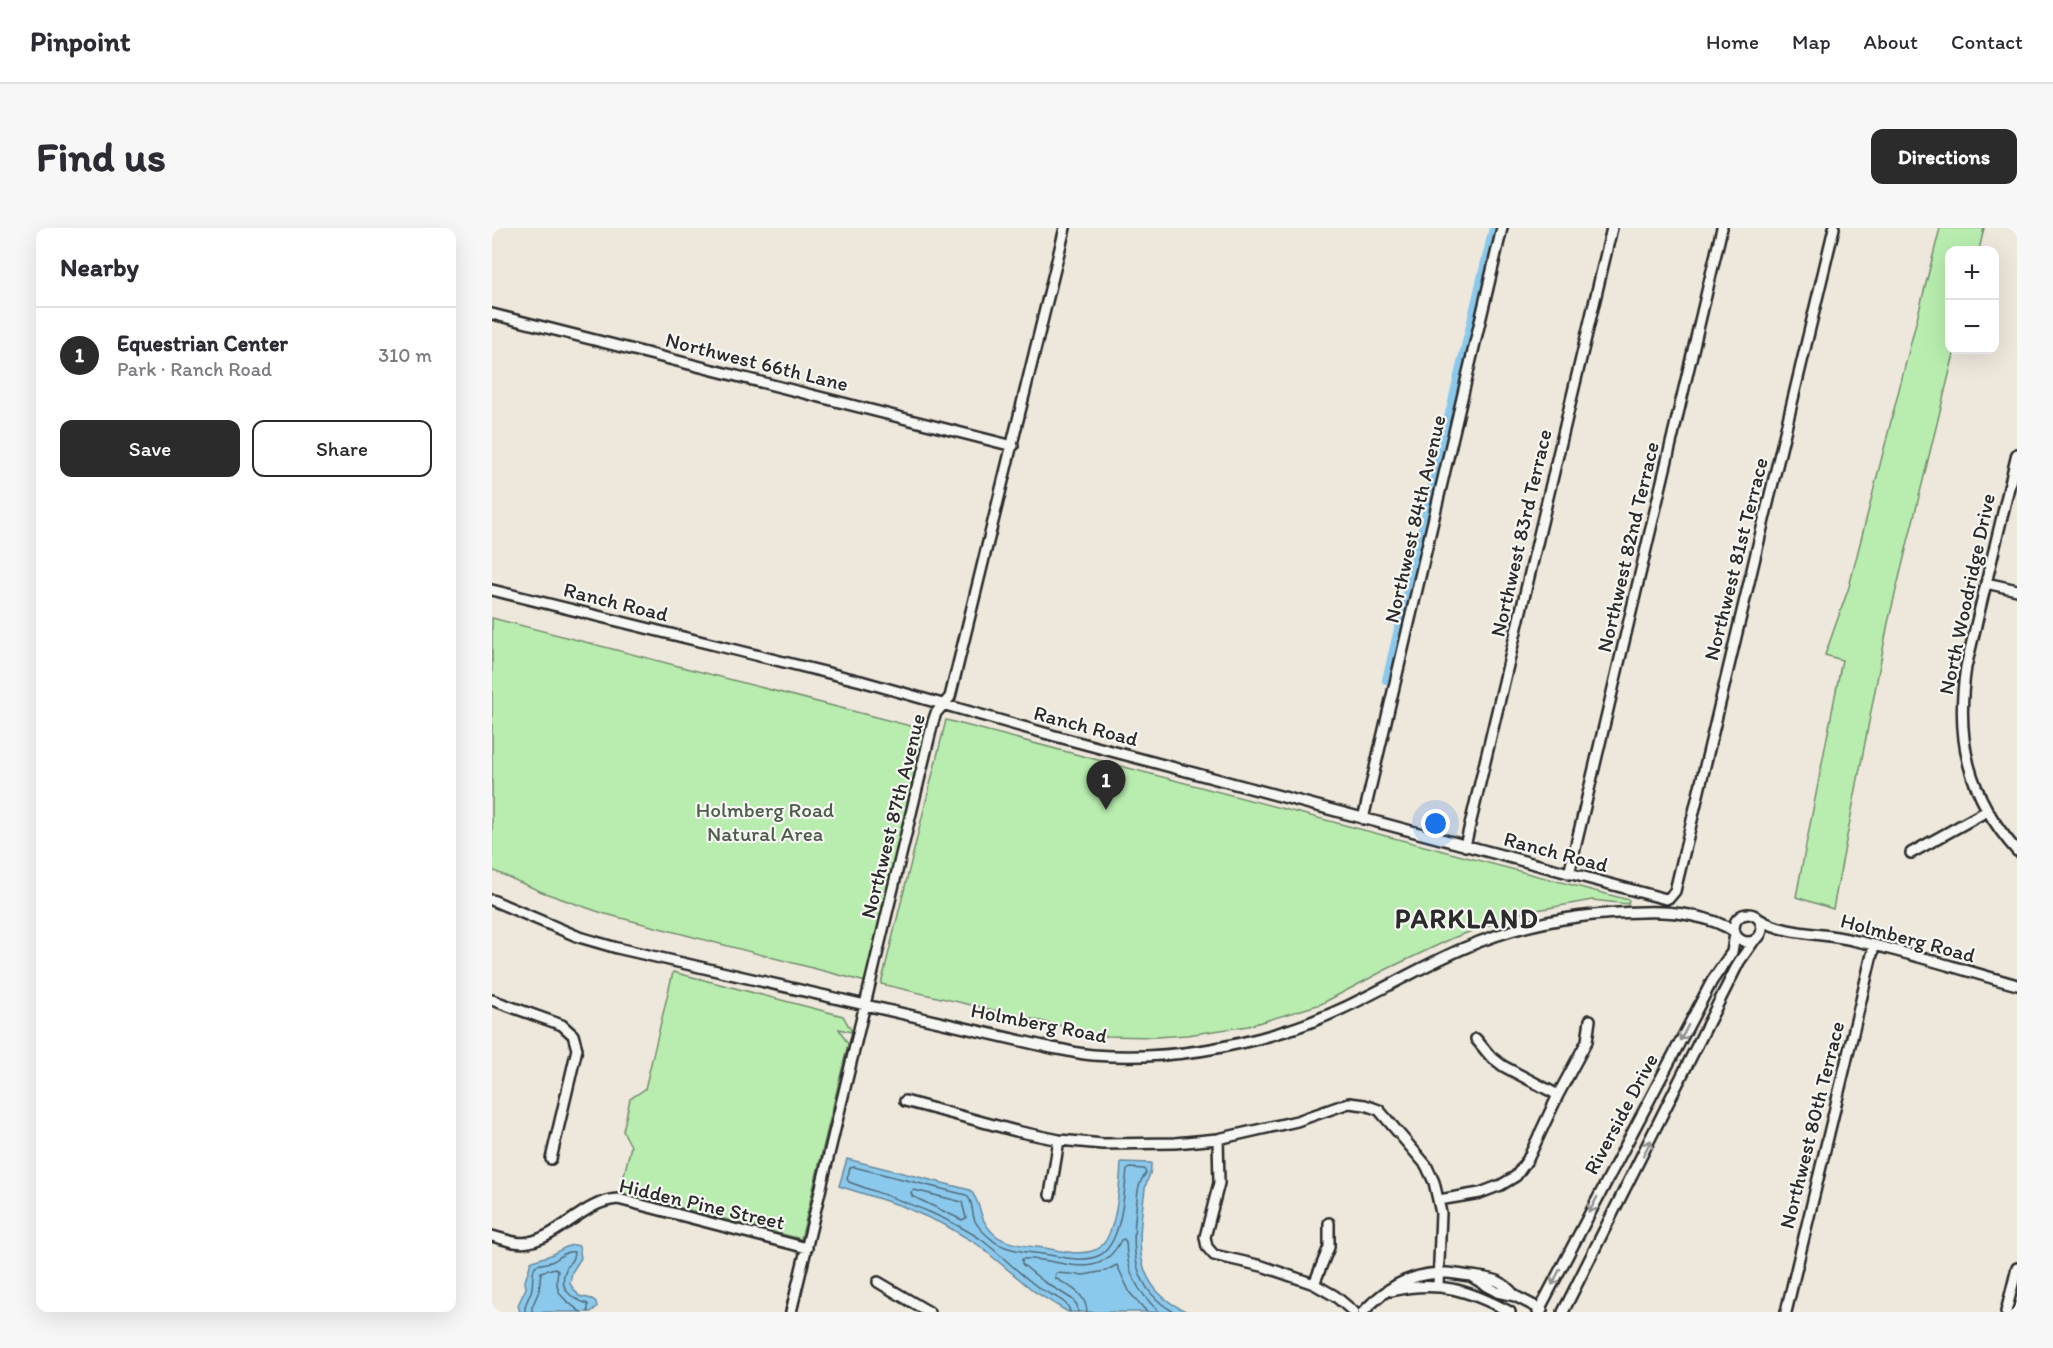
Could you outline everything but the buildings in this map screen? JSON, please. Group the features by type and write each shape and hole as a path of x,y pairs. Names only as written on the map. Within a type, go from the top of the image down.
{"street":[{"name":"Northwest 87th Avenue","path":"791,1312 933,722 936,713 950,697 1065,228"},
{"name":"Northwest 84th Avenue","path":"1363,819 1502,228"},
{"name":"Northwest 83rd Terrace","path":"1465,846 1612,228"},
{"name":"Northwest 82nd Terrace","path":"1569,874 1722,228"},
{"name":"Northwest 81st Terrace","path":"1670,897 1675,891 1834,228"},
{"name":"Northwest 66th Lane","path":"492,314 1012,446"},
{"name":"North Woodridge Drive","path":"2017,454 1961,696 1961,723 1965,754 1987,811 2017,851"},
{"path":"1986,583 2017,590"},
{"name":"Ranch Road","path":"492,590 861,681 1363,819 1661,898 1670,897"},
{"path":"1911,853 1987,811"},
{"name":"Holmberg Road","path":"492,900 569,934 617,948 1052,1048 1092,1055 1132,1056 1227,1047 1308,1024 1464,948 1525,928 1572,918 1660,912 1714,921 1735,933"},
{"path":"1750,914 1759,919 1762,930 1756,939 1741,940 1735,933 1734,925 1740,916 1750,914"},
{"name":"Holmberg Road","path":"1714,921 1740,916"},
{"name":"Holmberg Road","path":"1759,919 1789,931 1836,937 1874,946 2017,986"},
{"path":"1712,981 1728,941 1726,931 1714,921"},
{"name":"Holmberg Road","path":"1756,939 1789,931"},
{"name":"Riverside Drive","path":"1540,1311 1712,981 1732,952 1735,933"},
{"name":"Riverside Drive","path":"1563,1312 1739,962 1756,939"},
{"name":"Northwest 80th Terrace","path":"1786,1312 1874,946"},
{"path":"492,1000 562,1024 573,1035 577,1049 551,1159"},
{"path":"1439,1200 1480,1194 1516,1176 1528,1159 1587,1041 1590,1020"},
{"path":"1476,1039 1490,1056 1503,1066 1558,1095"},
{"path":"904,1101 1016,1131 1059,1140 1103,1144 1175,1143 1218,1139 1296,1121 1349,1103 1365,1104 1379,1110 1426,1165 1434,1182 1441,1213 1438,1286"},
{"path":"1218,1139 1219,1183 1205,1237 1207,1247 1214,1255 1262,1266 1314,1284 1335,1296 1354,1312"},
{"path":"1050,1195 1059,1140"},
{"name":"Hidden Pine Street","path":"492,1236 518,1243 530,1242 555,1230 597,1203 618,1199 807,1248"},
{"path":"1314,1284 1329,1247 1329,1223"},
{"path":"2006,1312 2017,1268"},
{"path":"1363,1312 1380,1294 1404,1280 1440,1272 1486,1277 1507,1286 1515,1296"},
{"path":"1472,1277 1497,1292 1515,1296 1540,1311"},
{"path":"878,1282 929,1312"},
{"path":"1478,1298 1485,1284"},
{"path":"1380,1294 1408,1287 1438,1286 1460,1290 1510,1312"}],"green space":[{"path":"1940,228 1984,228 1980,246 1945,246 1945,354 1954,354 1888,623 1833,909 1796,897 1842,660 1825,655 1849,587"},
{"name":"Holmberg Road Natural Area","path":"492,618 926,730 866,982 602,913 542,892 492,870"},
{"path":"946,720 1629,900 1628,904 1592,900 1521,913 1453,938 1321,1004 1248,1026 1187,1035 1105,1036 881,984"},
{"path":"673,972 843,1016 851,1030 851,1032 839,1029 848,1044 801,1239 620,1192 631,1146 623,1131 630,1099 645,1089"}],"water":[{"path":"847,1159 970,1190 977,1201 984,1222 998,1237 1018,1244 1076,1253 1095,1250 1108,1236 1116,1211 1121,1162 1151,1163 1141,1226 1142,1261 1147,1276 1156,1290 1169,1302 1188,1312 1068,1312 1035,1292 977,1244 945,1225 902,1206 839,1186"},
{"path":"574,1245 579,1246 581,1258 572,1272 570,1284 579,1296 592,1299 596,1302 597,1307 591,1312 520,1312 518,1305 526,1288 525,1281 531,1262"}],"waterway":[{"path":"1386,680 1493,228"}],"place":[{"name":"Equestrian Center","path":"1106,810"}],"district":[{"name":"PARKLAND","path":"1467,919"}]}
